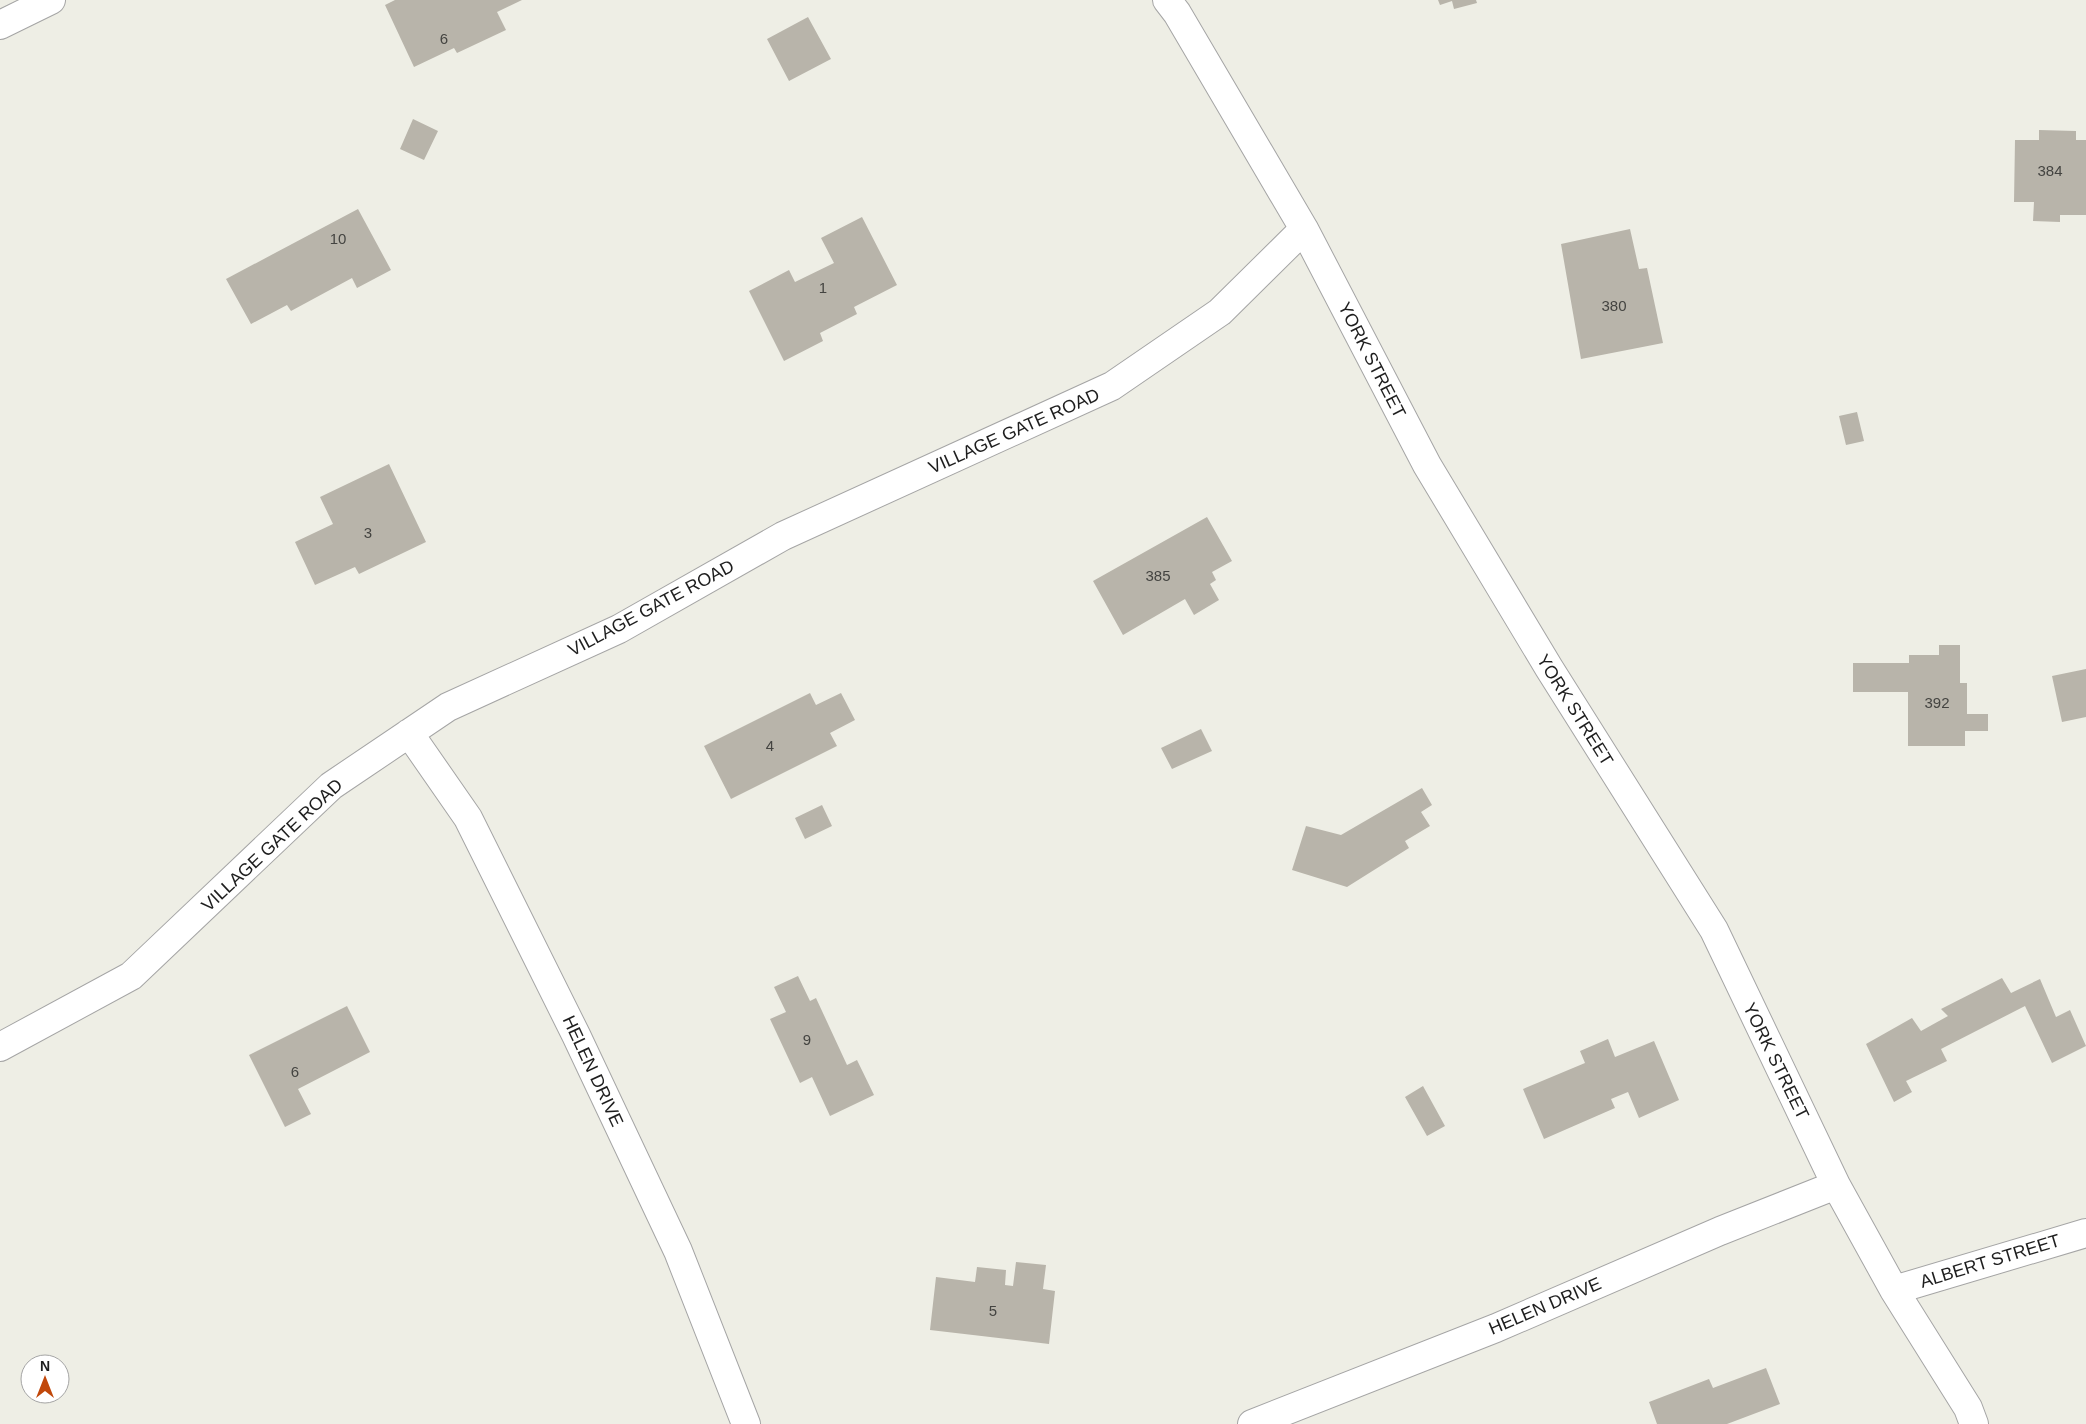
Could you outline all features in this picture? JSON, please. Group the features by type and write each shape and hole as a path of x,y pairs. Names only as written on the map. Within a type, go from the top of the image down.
{"street":[{"path":"0,24 51,0"},
{"name":"YORK STREET","path":"1167,0 1178,13 1304,229 1427,465 1549,668 1714,930 1836,1185 1894,1290 1968,1408 1974,1424"},
{"name":"VILLAGE GATE ROAD","path":"0,1047 131,976 331,786 448,706 619,629 784,536 1112,386 1220,312 1304,229"},
{"name":"HELEN DRIVE","path":"409,733 468,818 576,1035 678,1251 746,1424"},
{"name":"HELEN DRIVE","path":"1252,1424 1496,1328 1720,1231 1836,1185"},
{"name":"ALBERT STREET","path":"1894,1290 2086,1233"}],"building":[{"path":"395,0 522,0 497,12 506,30 457,53 454,48 414,67 385,5"},
{"path":"1438,0 1476,0 1477,3 1454,9 1452,1 1440,5"},
{"path":"808,17 831,59 789,81 767,39"},
{"path":"413,119 438,131 424,160 400,149"},
{"path":"2039,130 2076,131 2076,140 2086,140 2086,215 2060,215 2060,222 2033,221 2034,202 2014,202 2015,140 2039,140"},
{"path":"358,209 391,270 357,288 352,278 291,311 287,305 251,324 226,279"},
{"path":"862,217 897,285 854,307 857,314 820,333 823,341 784,361 749,291 789,270 795,282 834,263 821,238"},
{"path":"1630,229 1639,269 1647,268 1663,343 1581,359 1561,244"},
{"path":"1857,412 1864,441 1846,445 1839,416"},
{"path":"389,464 426,542 359,574 355,567 315,585 295,542 333,524 320,497"},
{"path":"1207,517 1232,561 1212,572 1216,580 1210,584 1219,600 1194,615 1185,599 1123,635 1093,581"},
{"path":"1939,645 1960,645 1960,683 1967,683 1967,714 1988,714 1988,731 1965,731 1965,746 1908,746 1908,692 1853,692 1853,663 1909,663 1909,655 1939,655"},
{"path":"2086,669 2086,717 2062,722 2052,676"},
{"path":"810,693 816,705 841,693 855,720 830,733 837,746 731,799 704,746"},
{"path":"1201,729 1212,751 1172,769 1161,748"},
{"path":"1422,788 1432,805 1421,812 1430,826 1405,841 1409,848 1347,887 1292,870 1306,826 1341,835"},
{"path":"822,805 832,826 805,839 795,818"},
{"path":"798,976 810,1001 816,998 847,1065 857,1060 874,1095 830,1116 812,1077 800,1083 770,1019 786,1012 774,987"},
{"path":"2002,978 2011,993 2040,979 2056,1017 2070,1010 2086,1046 2052,1063 2025,1006 1941,1049 1947,1061 1906,1081 1912,1092 1894,1102 1866,1044 1912,1018 1921,1031 1948,1016 1941,1009"},
{"path":"347,1006 370,1052 298,1089 311,1114 285,1127 249,1055"},
{"path":"1608,1039 1615,1057 1654,1041 1679,1100 1639,1118 1628,1092 1611,1099 1615,1108 1544,1139 1523,1089 1585,1063 1580,1051"},
{"path":"1423,1086 1445,1126 1427,1136 1405,1097"},
{"path":"1016,1262 1046,1265 1043,1289 1055,1291 1049,1344 930,1330 936,1277 975,1282 977,1267 1006,1270 1005,1285 1013,1286"},
{"path":"1766,1368 1780,1404 1727,1424 1657,1424 1649,1402 1709,1379 1713,1388"}]}
